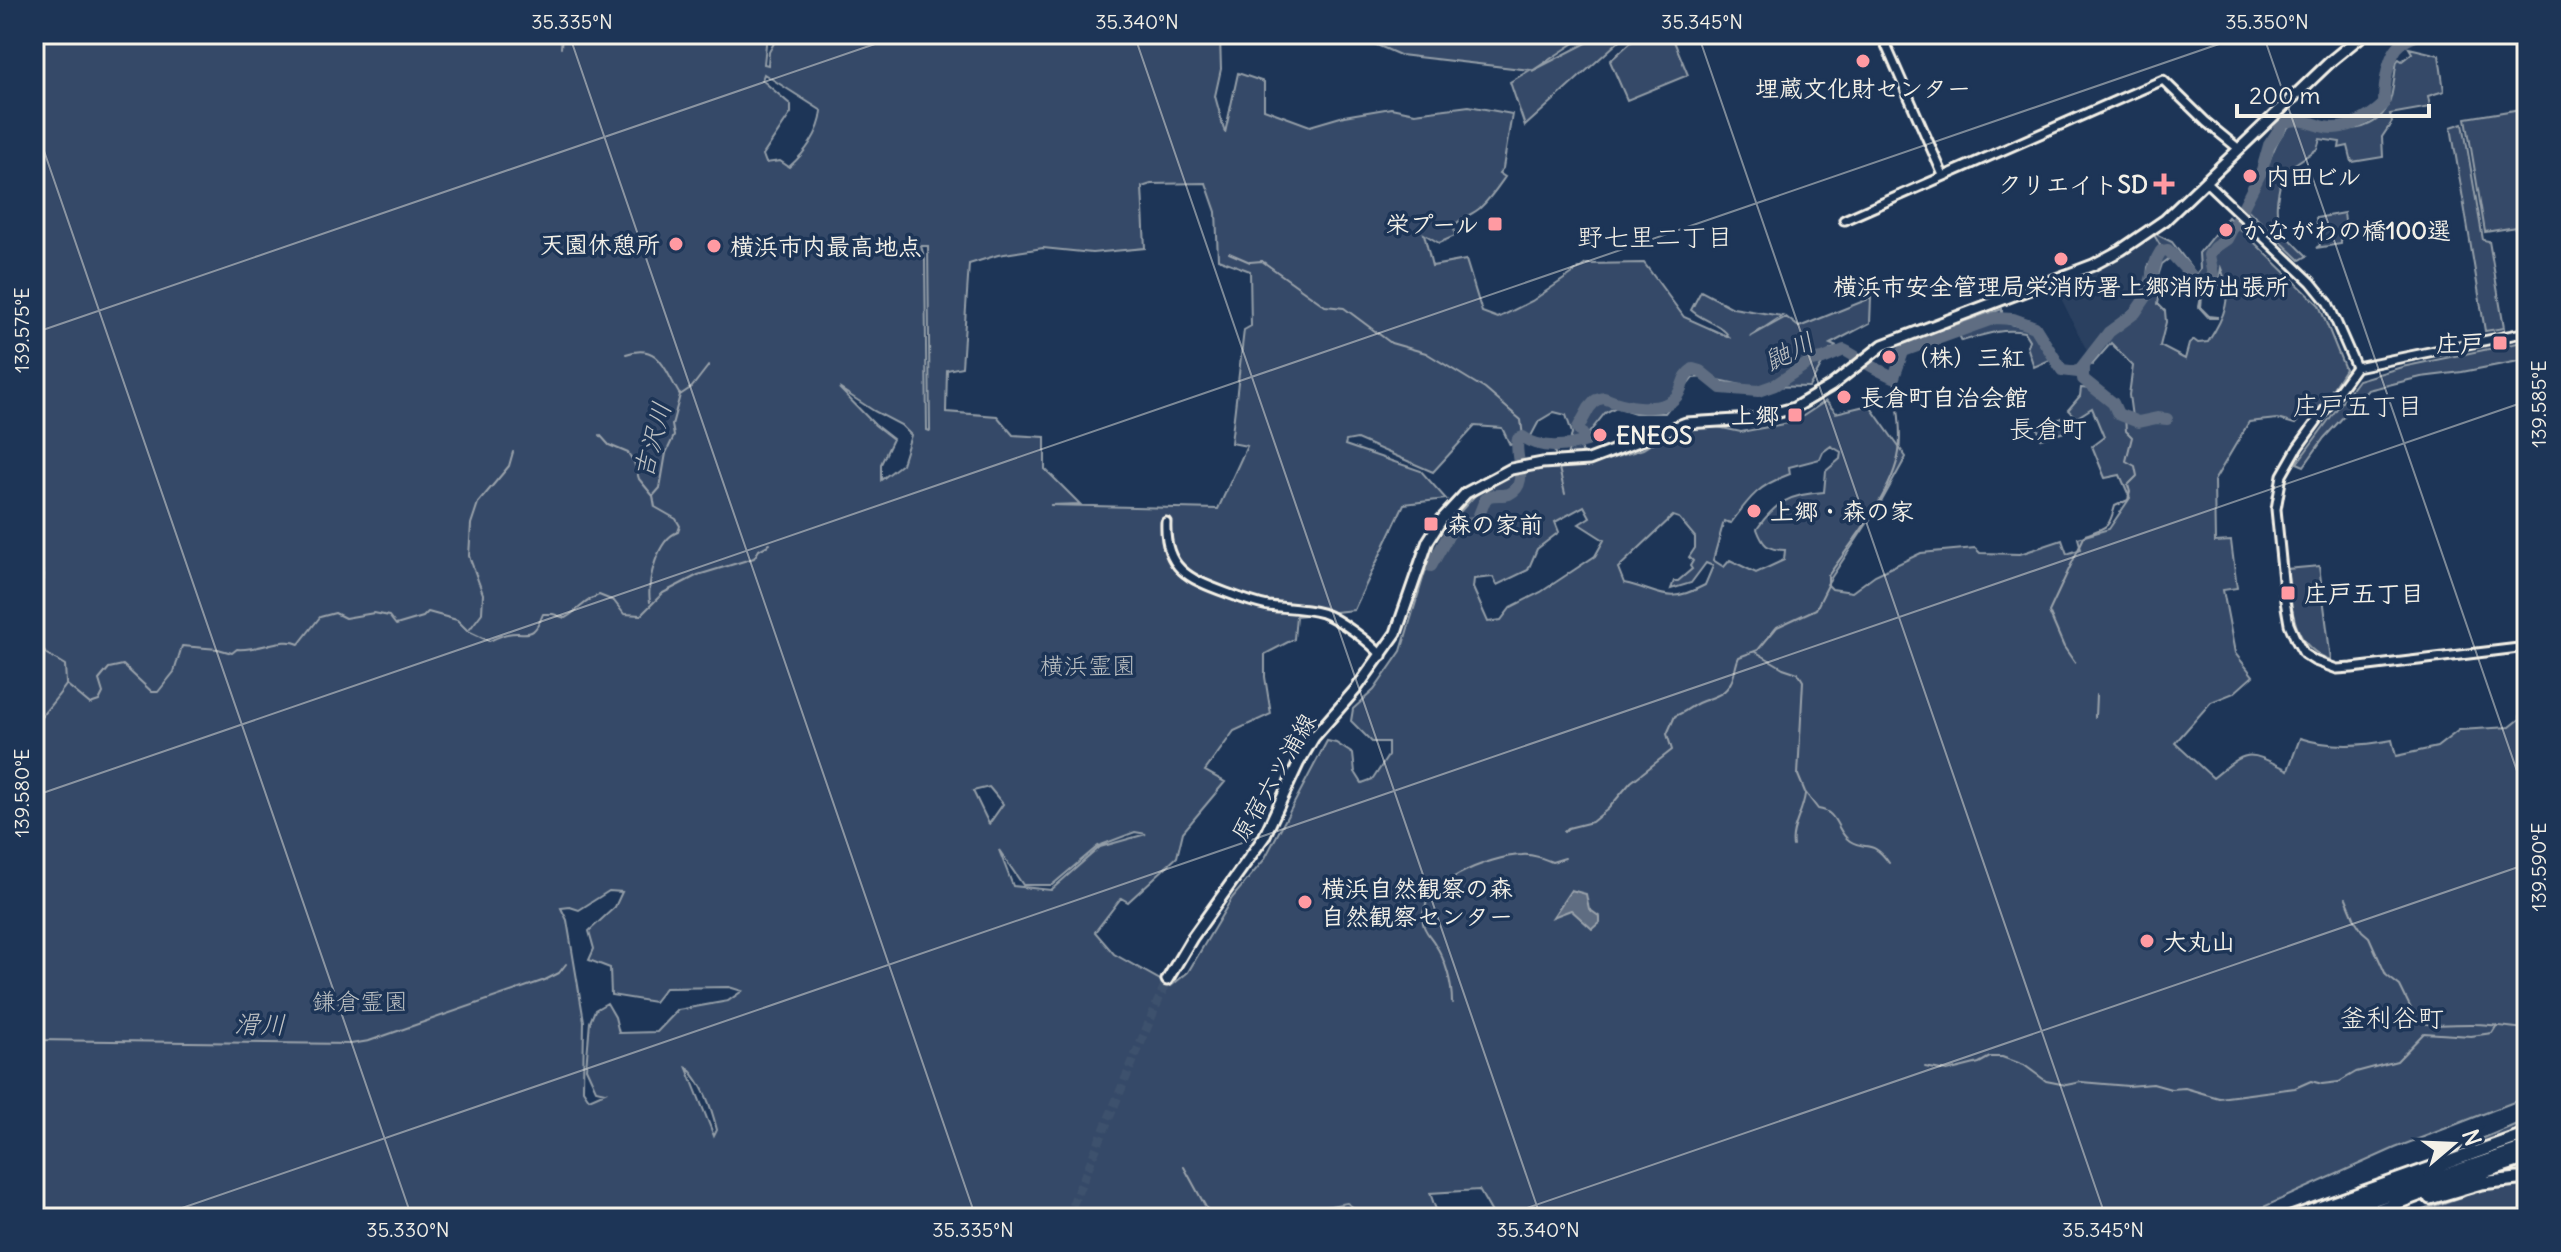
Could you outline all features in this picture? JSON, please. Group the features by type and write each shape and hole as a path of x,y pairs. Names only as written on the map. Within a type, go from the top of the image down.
{"highway":[{"path":"2291,1218 2527,1134"},
{"path":"2319,1218 2527,1147"},
{"path":"2357,1218 2527,1158"},
{"path":"2373,1218 2467,1186 2527,1178"},
{"path":"1797,1218 1811,1218"}],"main road":[{"name":"原宿六ツ浦線","path":"1167,980 1192,938 1264,837 1314,737 1382,656 1396,633 1419,563 1437,526 1466,493 1516,468 1589,460 1686,423 1775,415 1810,401 1868,355 1906,335 2044,285 2107,258 2155,228 2364,34"}],"street":[{"path":"1881,34 1943,175"},
{"path":"1844,220 2163,80 2239,149"},
{"path":"2205,181 2311,282 2328,303 2356,367"},
{"path":"2527,332 2356,367 2298,447 2282,475 2276,509 2289,624 2304,654 2315,661 2337,669 2527,647"},
{"path":"1166,522 1170,556 1190,578 1257,604 1323,614 1382,656"}],"shaded area":[{"path":"2154,235 2160,245 2148,267 2145,296 2110,329 2085,360 2083,356 2088,353 2057,290 2095,273"},
{"path":"1571,890 1586,894 1589,909 1600,917 1600,922 1592,929 1571,910 1553,917"}],"green space":[{"path":"34,34 767,34 764,64 768,65 769,52 779,34 1235,34 1220,37 1221,69 1215,96 1225,133 1238,73 1264,82 1264,109 1310,126 1391,108 1415,113 1469,106 1512,114 1503,168 1499,173 1505,177 1497,189 1480,208 1454,226 1455,236 1439,243 1424,234 1432,266 1466,260 1482,312 1498,318 1532,301 1586,264 1644,263 1684,317 1729,337 1722,329 1691,310 1701,291 1733,308 1782,316 1750,337 1786,317 1799,327 1871,298 1870,323 1830,344 1837,347 1830,350 1809,387 1746,386 1705,377 1693,378 1665,413 1635,413 1616,407 1605,413 1581,443 1582,453 1597,460 1610,459 1643,449 1664,436 1708,425 1741,432 1794,422 1826,401 1836,413 1869,405 1906,457 1880,504 1827,584 1832,589 1852,592 1875,575 1921,553 1975,548 1980,553 2020,554 2062,540 2067,554 2081,549 2078,538 2109,529 2130,498 2120,475 2105,478 2092,446 2104,437 2092,408 2076,418 2068,410 2080,396 2081,388 2092,390 2102,397 2115,415 2127,420 2132,417 2129,395 2133,366 2111,343 2092,365 2088,362 2094,358 2112,328 2145,296 2148,267 2160,245 2154,235 2172,242 2196,274 2200,269 2199,253 2228,217 2319,305 2345,369 2312,421 2304,414 2295,424 2277,419 2249,422 2214,481 2215,542 2231,541 2237,588 2223,590 2235,653 2253,676 2234,693 2211,702 2175,743 2213,778 2241,757 2248,756 2264,759 2288,770 2300,738 2346,745 2392,740 2396,756 2437,747 2459,730 2510,727 2520,719 2523,685 2527,684 2527,1097 2395,1148 2239,1218 1495,1218 1479,1190 1430,1193 1439,1218 1368,1218 1347,1203 1263,1218 34,1218 34,852 41,850 34,850","holes":["764,74 822,111 811,142 789,167 780,161 766,163 763,155 791,113 791,105 762,80","1206,183 1216,212 1218,259 1250,271 1251,326 1244,330 1231,443 1247,446 1218,509 1050,505 1080,504 1045,469 1045,437 1013,435 997,416 946,412 947,370 962,367 969,264 998,255 1043,248 1092,253 1145,248 1142,187 1151,184","921,246 928,246 930,431 927,430 925,260","2174,258 2201,297 2199,307 2209,318 2217,318 2209,316 2201,308 2202,296 2196,289 2212,291 2218,288 2221,268 2227,298 2223,315 2208,342 2198,343 2194,340 2189,344 2185,359 2160,346 2166,322 2165,311 2158,304 2160,291 2155,285 2162,264","839,388 901,425 911,435 902,464 881,480 881,464 893,439","1554,412 1566,415 1572,433 1565,466 1513,473 1480,490 1458,514 1425,572 1401,651 1374,690 1353,709 1351,721 1372,742 1388,742 1388,756 1373,779 1362,783 1355,772 1353,754 1327,741 1264,860 1232,898 1188,972 1171,986 1114,954 1095,932 1121,898 1128,902 1177,857 1183,832 1225,782 1205,771 1234,731 1271,714 1265,654 1294,639 1296,616 1354,610 1404,504 1446,499 1421,471 1345,445 1346,441 1357,439 1433,472 1475,426 1502,428 1510,445 1530,438 1539,421","1831,446 1841,452 1840,459 1826,471 1824,492 1785,501 1770,512 1757,529 1766,546 1785,550 1784,560 1756,573 1730,560 1724,567 1713,560 1724,521 1731,523 1756,493 1790,474 1789,467 1820,459","1584,506 1590,517 1579,524 1604,540 1595,556 1541,592 1511,607 1501,620 1488,622 1473,588 1474,579 1493,577 1497,585 1528,570 1537,549 1559,532 1555,522","1673,516 1679,518 1695,537 1695,548 1689,557 1693,561 1692,569 1674,581 1671,589 1691,583 1706,563 1713,566 1705,585 1681,595 1664,595 1624,583 1618,568","989,787 1003,804 989,824 973,791","1135,832 1146,834 1100,847 1051,890 1013,886 999,850 1023,885 1052,885 1098,846","609,891 622,892 615,907 589,931 594,949 589,960 610,968 611,995 654,1002 665,988 729,987 742,991 728,1001 678,1010 657,1032 619,1033 607,1003 595,1010 590,1022 586,1068 596,1090 605,1092 589,1099 583,1090 584,1021 567,920 561,908 579,910","686,1066 706,1096 717,1130 714,1136"]},
{"path":"1313,34 1588,34 1532,71 1604,34 1627,34 1525,126 1510,82 1530,70 1400,55 1363,39 1358,45"},
{"path":"1640,34 1671,34 1688,75 1627,100 1610,61"},
{"path":"2409,48 2439,55 2444,91 2428,96 2430,107 2390,114 2392,122 2382,137 2383,157 2352,162 2348,146 2339,148 2340,142 2320,139 2317,149 2283,172 2277,200 2278,219 2287,236 2307,256 2300,260 2245,207 2262,179 2277,142 2293,123 2345,130 2369,124 2380,117 2390,101 2397,61 2412,53"},
{"path":"2527,108 2527,214 2520,215 2522,226 2485,232 2466,118"},
{"path":"2463,123 2483,240 2489,241 2504,328 2485,331 2451,127"},
{"path":"2344,213 2347,236 2341,238 2341,244 2316,248 2320,245 2316,218"},
{"path":"2002,309 2002,322 2033,330 2052,359 2034,367 2027,346 2029,340 2024,332 1985,334 1962,341 1958,333 1948,337 1947,329"},
{"path":"2527,341 2527,384 2524,360 2421,377 2368,390 2324,438 2304,466 2297,463 2358,380 2402,367"},
{"path":"2065,417 2069,423 2068,431 2041,439 2037,427"},
{"path":"2319,566 2331,660 2318,654 2300,635 2290,596 2287,569"},
{"path":"2527,1118 2527,1129 2434,1159 2517,1124"},
{"path":"2527,1174 2527,1218 2400,1218"}],"waterway":[{"path":"561,48 562,34"},
{"name":"鼬川","path":"1431,566 1452,529 1477,520 1489,496 1507,495 1519,484 1518,439 1523,437 1537,444 1554,446 1587,441 1578,428 1596,400 1604,398 1642,407 1662,405 1677,396 1693,369 1721,388 1758,391 1775,385 1811,361 1844,350 1894,377 1906,350 1995,318 2013,319 2035,327 2062,370 2078,372 2109,332 2135,313 2146,297 2161,251 2168,250 2199,284 2205,285 2214,280 2209,255 2227,239 2262,170 2269,145 2284,122 2298,120 2338,128 2371,115 2384,104 2387,71 2397,48 2420,34"},
{"path":"1229,253 1250,262 1262,261 1325,306 1344,308 1391,343 1426,353 1485,389 1521,420 1523,437"},
{"path":"626,354 637,351 654,355 680,395"},
{"name":"吉沢川","path":"653,496 660,488 666,453 674,436 672,425 680,395 692,387 709,365"},
{"path":"2083,368 2083,379 2113,403 2118,414 2138,422 2167,419"},
{"path":"1564,832 1568,828 1592,822 1631,782 1672,750 1667,734 1675,716 1725,691 1739,657 1758,650 1777,627 1816,609 1828,585 1828,576 1880,501 1895,468 1900,434 1894,377"},
{"path":"2075,663 2064,647 2049,612 2085,535 2106,526 2115,506 2128,500 2128,485 2137,476 2135,466 2126,461 2132,437 2126,431 2125,417"},
{"name":"吉沢川","path":"600,435 609,445 628,453 639,479 653,496 655,507 676,519 680,526 678,532 664,543 655,562 650,602"},
{"path":"1553,445 1556,458"},
{"path":"470,629 482,613 483,594 469,556 471,524 478,503 509,466 513,452"},
{"path":"1558,464 1565,494"},
{"path":"34,495 35,549 44,576 34,607"},
{"name":"吉沢川","path":"66,684 90,704 99,701 103,693 99,680 109,668 123,665 152,692 158,692 174,672 182,646 232,653 237,649 278,643 299,644 320,617 335,613 345,618 374,613 389,616 396,625 423,617 428,612 457,620 468,631 489,641 507,634 532,632 543,614 565,618 599,595 614,601 624,614 641,615 663,593 698,575 754,558 759,550 770,544"},
{"path":"34,631 45,653 65,665 66,683"},
{"path":"1756,652 1798,673 1803,681 1798,775 1805,792 1818,809 1833,818 1845,837 1856,844 1874,848 1889,863"},
{"name":"吉沢川","path":"34,727 66,685"},
{"path":"2095,717 2096,695"},
{"path":"1793,846 1793,834 1805,794"},
{"path":"1452,1003 1445,965 1423,923 1424,909 1432,896 1459,874 1493,860 1526,855 1552,862 1565,858"},
{"path":"2346,898 2355,920 2369,937 2386,975 2400,986 2417,1021 2527,1029"},
{"name":"滑川","path":"34,1040 351,1044 369,1041 545,980 559,973 566,964"},
{"path":"1925,1067 1947,1071 1990,1057 2002,1057 2024,1065 2046,1081 2066,1085 2081,1082 2128,1086 2153,1084 2171,1089 2185,1088 2219,1098 2295,1088 2311,1081 2322,1084 2339,1082 2356,1072 2397,1061 2424,1033 2471,1036 2492,1033 2497,1025"},
{"path":"1184,1167 1208,1211 1222,1218"},
{"path":"1201,1218 1208,1211"}],"tunnel":[{"path":"1067,1218 1167,980"}],"place":[{"name":"埋蔵文化財センター","path":"1863,61"},
{"name":"内田ビル","path":"2250,176"},
{"name":"クリエイトSD","path":"2164,184"},
{"name":"栄プール","path":"1495,224"},
{"name":"かながわの橋100選","path":"2226,230"},
{"name":"天園休憩所","path":"676,244"},
{"name":"横浜市内最高地点","path":"714,246"},
{"name":"横浜市安全管理局栄消防署上郷消防出張所","path":"2061,259"},
{"name":"庄戸","path":"2500,343"},
{"name":"（株）三紅","path":"1889,357"},
{"name":"長倉町自治会館","path":"1844,397"},
{"name":"上郷","path":"1795,415"},
{"name":"ENEOS","path":"1600,435"},
{"name":"上郷・森の家","path":"1754,511"},
{"name":"森の家前","path":"1431,524"},
{"name":"庄戸五丁目","path":"2288,593"},
{"name":"横浜自然観察の森 自然観察センター","path":"1305,902"},
{"name":"大丸山","path":"2147,941"}],"district":[{"name":"野七里二丁目","path":"1655,236"},
{"name":"庄戸五丁目","path":"2358,405"},
{"name":"長倉町","path":"2048,428"},
{"name":"釜利谷町","path":"2392,1017"}],"park label":[{"name":"横浜霊園","path":"1088,665"},
{"name":"鎌倉霊園","path":"360,1001"}]}
